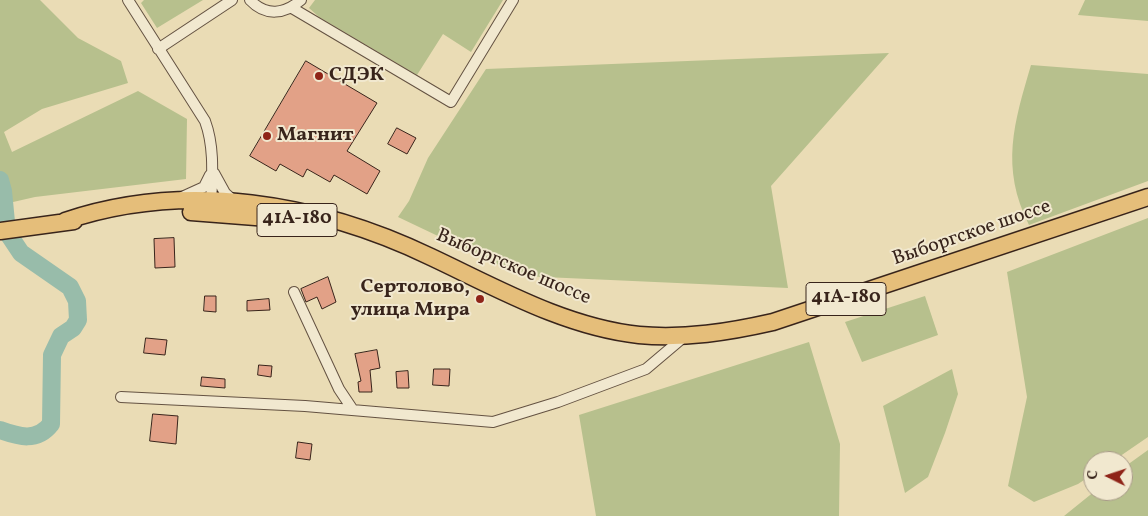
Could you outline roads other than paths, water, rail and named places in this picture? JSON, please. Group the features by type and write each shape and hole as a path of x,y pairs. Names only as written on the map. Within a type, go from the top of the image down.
{"main road":[{"name":"Выборгское шоссе","path":"0,231 65,221 211,207 234,201 286,207 331,217 381,235 572,320 638,334 685,336 726,333 773,322 1148,197"},
{"name":"Выборгское шоссе","path":"65,221 97,210 160,203 211,207 381,235"}],"street":[{"path":"128,0 205,121 210,135 212,170 211,207"},
{"path":"158,49 232,0"},
{"path":"250,0 262,10 272,12 292,8 301,0"},
{"path":"292,8 451,102 513,0"},
{"path":"212,170 218,183 234,201"},
{"path":"160,203 190,195 204,187 212,170"},
{"path":"294,292 338,388 354,410"},
{"path":"121,397 354,410 493,422 558,402 646,369 685,336"}],"waterway":[{"path":"0,180 6,222"},
{"path":"0,430 14,435 34,436 46,430 51,424 52,355 61,336 73,328 78,320 77,301 70,287 21,253 9,235"}],"place":[{"name":"СДЭК","path":"319,76"},
{"name":"Магнит","path":"267,136"},
{"name":"Сертолово, улица Мира","path":"480,299"}]}
